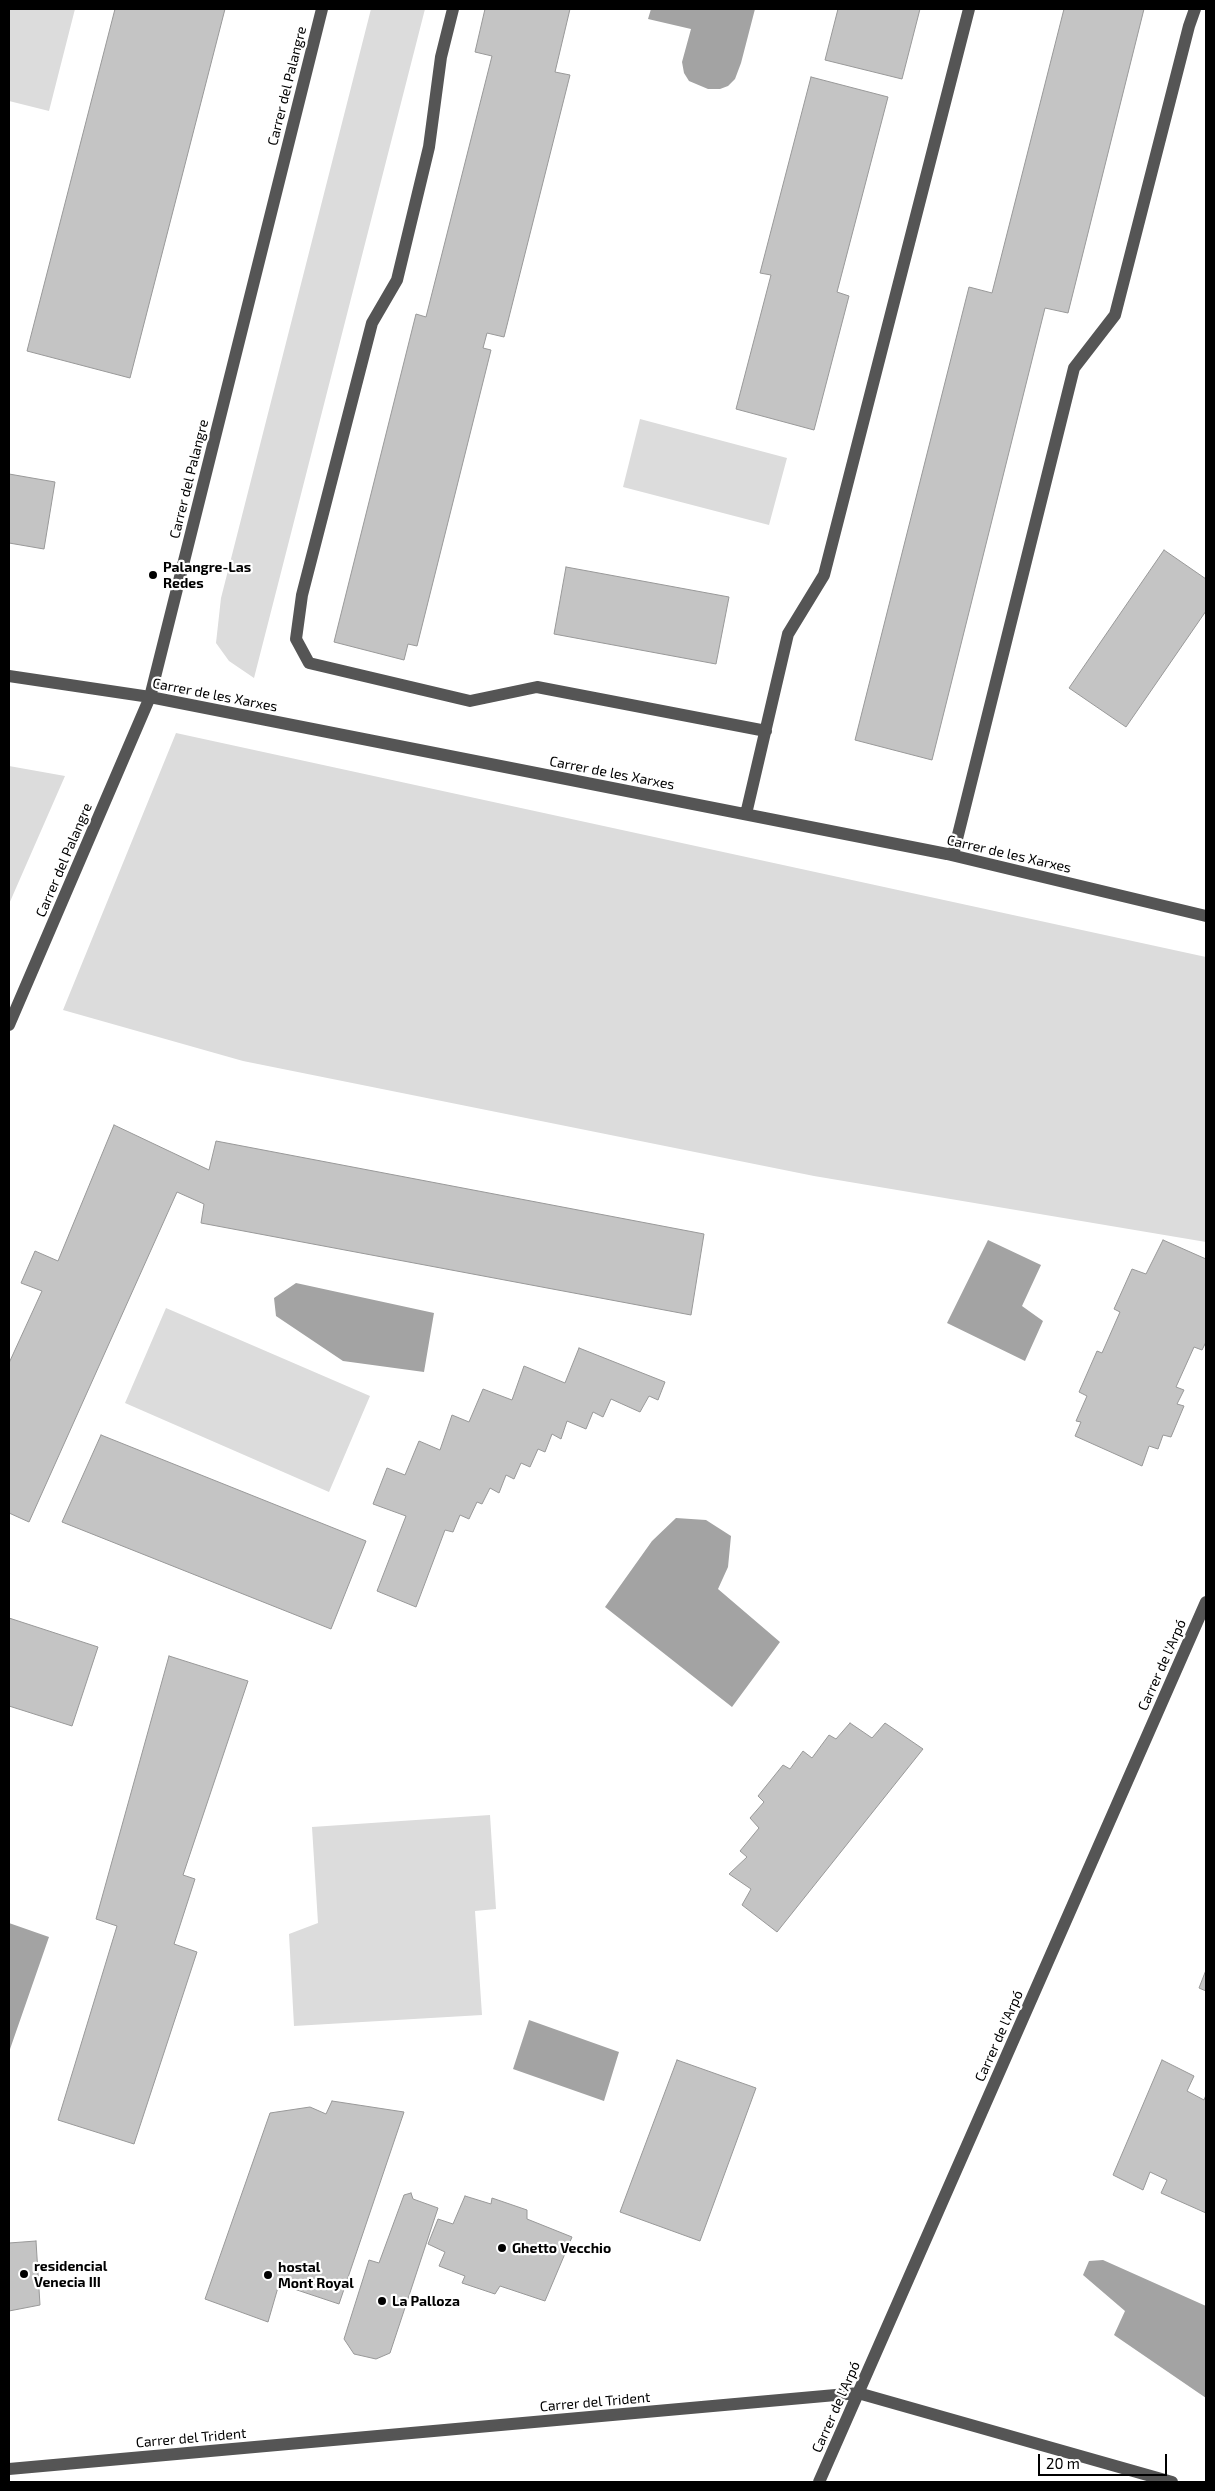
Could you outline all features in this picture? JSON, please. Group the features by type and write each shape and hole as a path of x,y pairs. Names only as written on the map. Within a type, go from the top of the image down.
{"street":[{"name":"Carrer del Palangre","path":"9,1025 150,697 322,9"},
{"path":"453,9 441,57 429,147 397,280 372,324 302,595 296,639 309,663 470,700 538,686 766,731"},
{"path":"746,814 788,634 824,575 969,9"},
{"path":"953,855 1074,368 1115,316 1189,26 1195,9"},
{"name":"Carrer de les Xarxes","path":"9,676 150,697 953,855 1206,916"},
{"name":"Carrer de l'Arpó","path":"819,2482 1206,1602"},
{"name":"Carrer del Trident","path":"9,2470 858,2393 1172,2482"}],"shaded area":[{"path":"9,9 75,9 49,111 9,101"},
{"path":"371,9 425,9 254,678 229,661 216,643 221,598"},
{"path":"651,9 755,9 735,79 728,86 720,89 708,89 689,81 684,73 682,62 691,29 648,19"},
{"path":"640,419 787,458 769,525 623,487"},
{"path":"176,733 1206,957 1206,1242 814,1176 243,1061 63,1010"},
{"path":"9,766 65,776 9,904"},
{"path":"988,1240 1041,1265 1022,1306 1043,1321 1025,1361 947,1323"},
{"path":"296,1283 434,1313 424,1372 343,1361 276,1316 274,1298"},
{"path":"166,1308 370,1396 329,1492 125,1403"},
{"path":"676,1518 706,1520 731,1536 728,1567 718,1589 780,1642 732,1707 605,1607 652,1541"},
{"path":"490,1815 496,1909 475,1911 482,2015 294,2026 289,1934 318,1923 312,1827"},
{"path":"9,1923 49,1937 9,2052"},
{"path":"529,2020 619,2052 604,2101 513,2069"},
{"path":"1103,2260 1206,2306 1206,2398 1114,2335 1125,2311 1083,2275 1089,2261"}],"building":[{"path":"115,9 225,9 130,378 27,351"},
{"path":"485,9 570,9 555,72 570,75 504,337 487,333 483,348 491,350 417,646 408,644 404,660 334,642 416,314 426,317 492,56 475,52"},
{"path":"838,9 920,9 902,79 825,60"},
{"path":"1064,9 1144,9 1068,313 1045,308 932,760 855,740 969,287 992,293"},
{"path":"811,77 888,97 837,292 849,296 814,430 736,409 771,275 760,273"},
{"path":"9,474 55,482 44,549 9,543"},
{"path":"1164,550 1206,579 1206,611 1126,727 1069,688"},
{"path":"566,567 729,597 716,664 554,634"},
{"path":"114,1125 209,1170 216,1141 704,1234 691,1315 201,1223 204,1204 177,1192 29,1522 9,1513 9,1363 42,1291 21,1283 35,1251 58,1261"},
{"path":"1163,1240 1206,1259 1206,1342 1202,1350 1194,1347 1176,1387 1184,1390 1177,1404 1184,1406 1171,1437 1163,1435 1158,1449 1149,1446 1142,1466 1075,1436 1081,1422 1076,1421 1087,1396 1079,1392 1097,1351 1102,1353 1120,1312 1114,1309 1132,1269 1146,1274"},
{"path":"579,1348 665,1382 658,1400 649,1396 640,1412 611,1399 603,1417 593,1412 586,1429 567,1421 561,1439 552,1434 545,1452 538,1449 530,1467 521,1463 514,1479 506,1475 499,1493 490,1488 482,1504 477,1502 469,1519 460,1515 453,1532 445,1530 416,1607 377,1591 406,1516 373,1504 387,1468 405,1475 419,1441 440,1450 452,1415 469,1422 483,1389 512,1400 524,1366 565,1383"},
{"path":"101,1435 366,1541 331,1629 62,1522"},
{"path":"9,1618 98,1647 72,1726 9,1706"},
{"path":"169,1656 248,1681 183,1875 195,1879 174,1944 197,1952 134,2144 58,2120 117,1926 96,1919"},
{"path":"850,1723 872,1738 885,1723 923,1749 777,1932 742,1905 751,1889 729,1874 747,1857 740,1851 759,1828 750,1818 764,1802 758,1796 783,1765 790,1769 803,1751 812,1758 829,1735 836,1739"},
{"path":"1206,1970 1206,1991 1199,1988"},
{"path":"677,2060 756,2088 700,2241 620,2212"},
{"path":"1162,2060 1194,2076 1187,2091 1204,2100 1206,2095 1206,2213 1161,2193 1167,2180 1150,2172 1143,2190 1113,2175"},
{"path":"332,2101 404,2112 339,2304 279,2284 268,2322 205,2299 270,2113 310,2107 326,2114"},
{"name":"La Palloza","path":"411,2193 413,2199 438,2208 390,2353 376,2359 354,2354 344,2339 369,2260 379,2263 404,2195"},
{"name":"Ghetto Vecchio","path":"465,2196 491,2204 492,2198 527,2210 527,2219 572,2237 545,2301 500,2286 495,2294 462,2283 465,2276 439,2266 445,2252 428,2244 438,2219 453,2224"},
{"name":"residencial Venecia III","path":"36,2241 40,2305 9,2311 9,2243"}],"place":[{"name":"Palangre-Las Redes","path":"153,575"},
{"name":"Ghetto Vecchio","path":"502,2248"},
{"name":"residencial Venecia III","path":"24,2274"},
{"name":"hostal Mont Royal","path":"268,2275"},
{"name":"La Palloza","path":"382,2301"}]}
